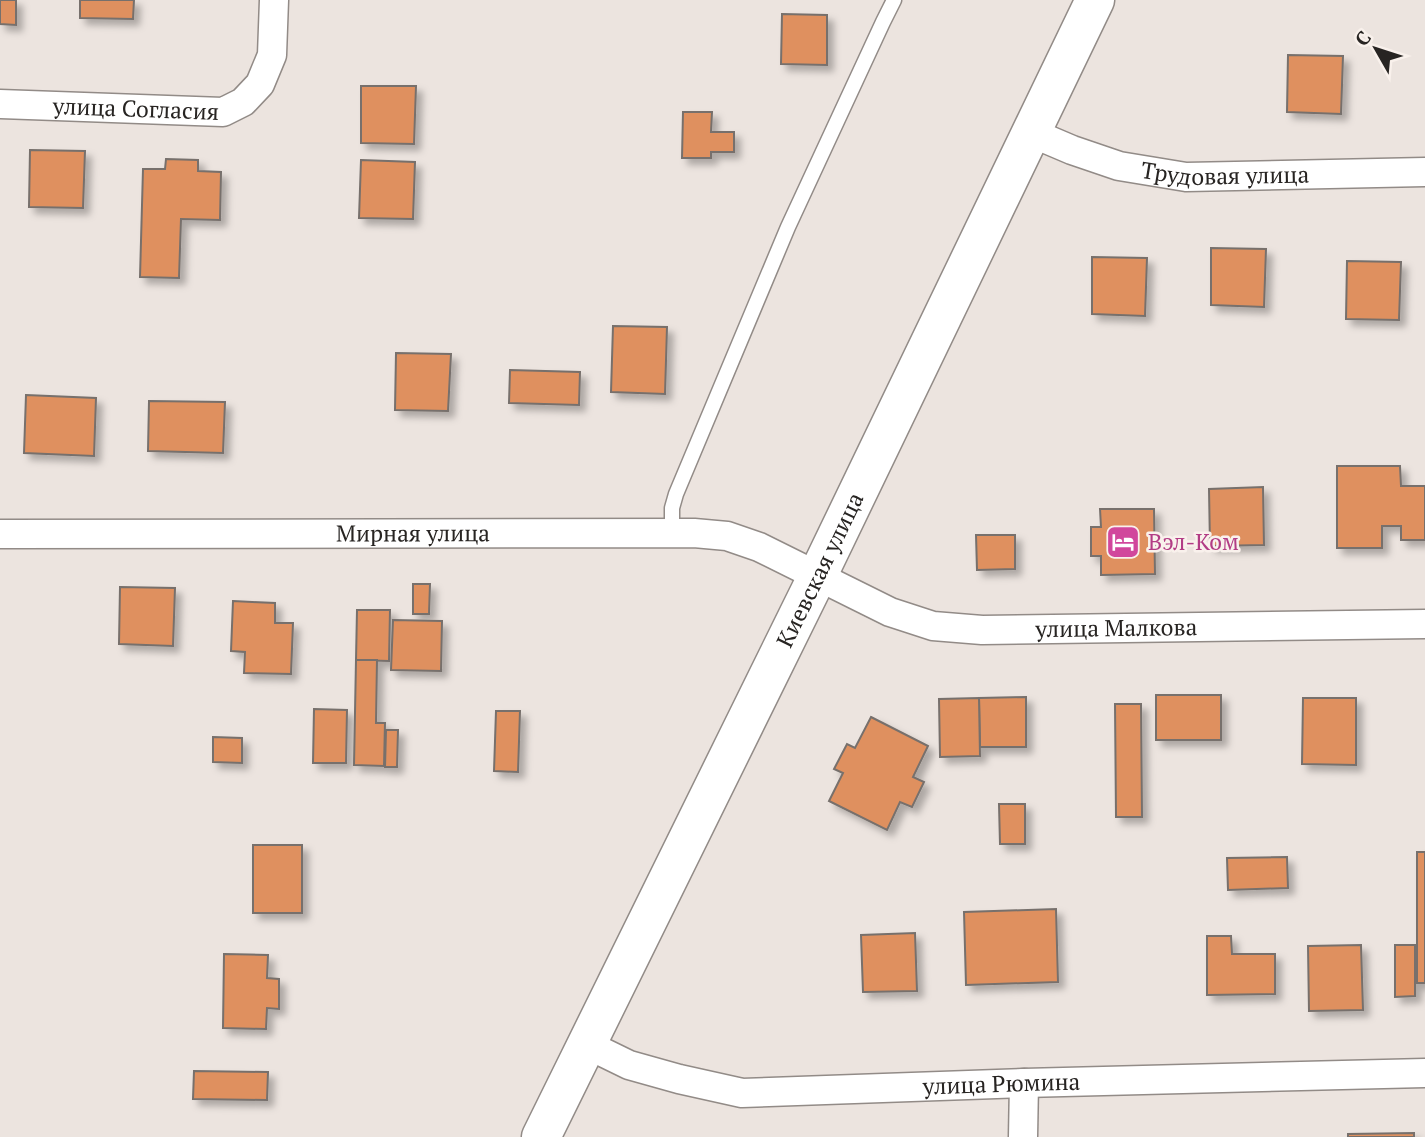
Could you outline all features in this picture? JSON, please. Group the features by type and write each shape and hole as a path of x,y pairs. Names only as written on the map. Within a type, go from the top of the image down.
{"main road":[{"name":"Киевская улица","path":"541,1137 817,577 1096,0"}],"street":[{"name":"улица Согласия","path":"0,104 223,112 243,102 260,84 272,55 274,0"},
{"name":"Трудовая улица","path":"1032,133 1119,166 1186,177 1425,172"},
{"name":"Мирная улица","path":"0,534 694,533 727,536 759,547 817,577"},
{"name":"улица Малкова","path":"817,577 890,612 933,626 982,630 1425,624"},
{"name":"улица Рюмина","path":"586,1044 629,1065 742,1093 1425,1073"},
{"path":"1023,1137 1024,1083"}],"lane":[{"path":"672,533 672,508 676,494 788,227 894,0"}],"building":[{"path":"0,0 16,0 16,25 0,24"},
{"path":"80,0 134,0 133,19 80,18"},
{"path":"782,14 827,15 827,65 781,64"},
{"path":"1288,55 1343,56 1341,114 1287,112"},
{"path":"361,86 416,86 414,144 361,143"},
{"path":"683,112 712,112 711,132 734,132 734,152 711,152 711,158 682,158"},
{"path":"30,150 85,151 83,208 29,207"},
{"path":"166,159 198,160 198,171 221,172 220,220 181,219 179,278 140,277 143,169 165,169"},
{"path":"361,160 415,162 413,219 359,218"},
{"path":"1211,248 1266,249 1264,307 1211,305"},
{"path":"1092,257 1147,258 1145,316 1092,314"},
{"path":"1347,261 1401,262 1399,320 1346,319"},
{"path":"613,326 667,327 665,394 611,392"},
{"path":"396,353 451,354 448,411 395,410"},
{"path":"510,370 580,372 579,405 509,403"},
{"path":"26,395 96,398 94,456 24,453"},
{"path":"149,401 225,402 223,453 148,451"},
{"path":"1337,466 1400,466 1401,486 1425,486 1425,540 1401,540 1401,526 1382,526 1382,548 1337,548"},
{"path":"1263,487 1264,545 1210,546 1209,489"},
{"name":"Вэл-Ком","path":"1100,509 1154,509 1155,574 1101,575 1101,556 1091,556 1091,527 1101,527"},
{"path":"976,535 1015,535 1015,569 977,570"},
{"path":"413,584 430,584 429,614 413,614"},
{"path":"120,587 175,588 173,646 119,644"},
{"path":"233,601 275,603 275,623 293,623 291,674 244,673 245,652 231,651"},
{"path":"357,610 390,610 389,661 356,660"},
{"path":"393,620 442,621 441,671 391,670"},
{"path":"356,660 377,660 376,723 385,723 384,766 354,765"},
{"path":"1156,695 1221,695 1221,740 1156,740"},
{"path":"1026,697 1026,747 980,747 979,698"},
{"path":"979,698 980,756 940,757 939,699"},
{"path":"1303,698 1356,698 1356,765 1302,764"},
{"path":"1115,704 1141,704 1142,817 1116,817"},
{"path":"314,709 347,710 346,763 313,763"},
{"path":"496,711 520,711 518,772 494,771"},
{"path":"871,717 928,746 913,777 924,782 912,807 900,802 887,830 829,801 843,773 834,769 847,744 855,748"},
{"path":"386,730 398,730 397,767 385,767"},
{"path":"213,737 242,738 242,763 213,762"},
{"path":"999,804 1025,804 1025,844 1000,844"},
{"path":"253,845 302,845 302,913 253,913"},
{"path":"1417,852 1425,852 1425,983 1417,983"},
{"path":"1287,857 1288,888 1228,890 1227,858"},
{"path":"1056,909 1058,982 966,985 964,912"},
{"path":"915,933 917,991 863,992 861,935"},
{"path":"1207,936 1231,936 1232,954 1275,954 1275,994 1207,995"},
{"path":"1361,945 1363,1010 1309,1011 1308,946"},
{"path":"1395,945 1415,945 1415,996 1395,997"},
{"path":"224,954 268,955 267,978 279,979 279,1009 267,1008 266,1029 223,1028"},
{"path":"194,1071 268,1072 267,1100 193,1099"},
{"path":"1414,1133 1414,1137 1348,1137 1348,1134"}],"place":[{"name":"Вэл-Ком","path":"1123,542"}]}
